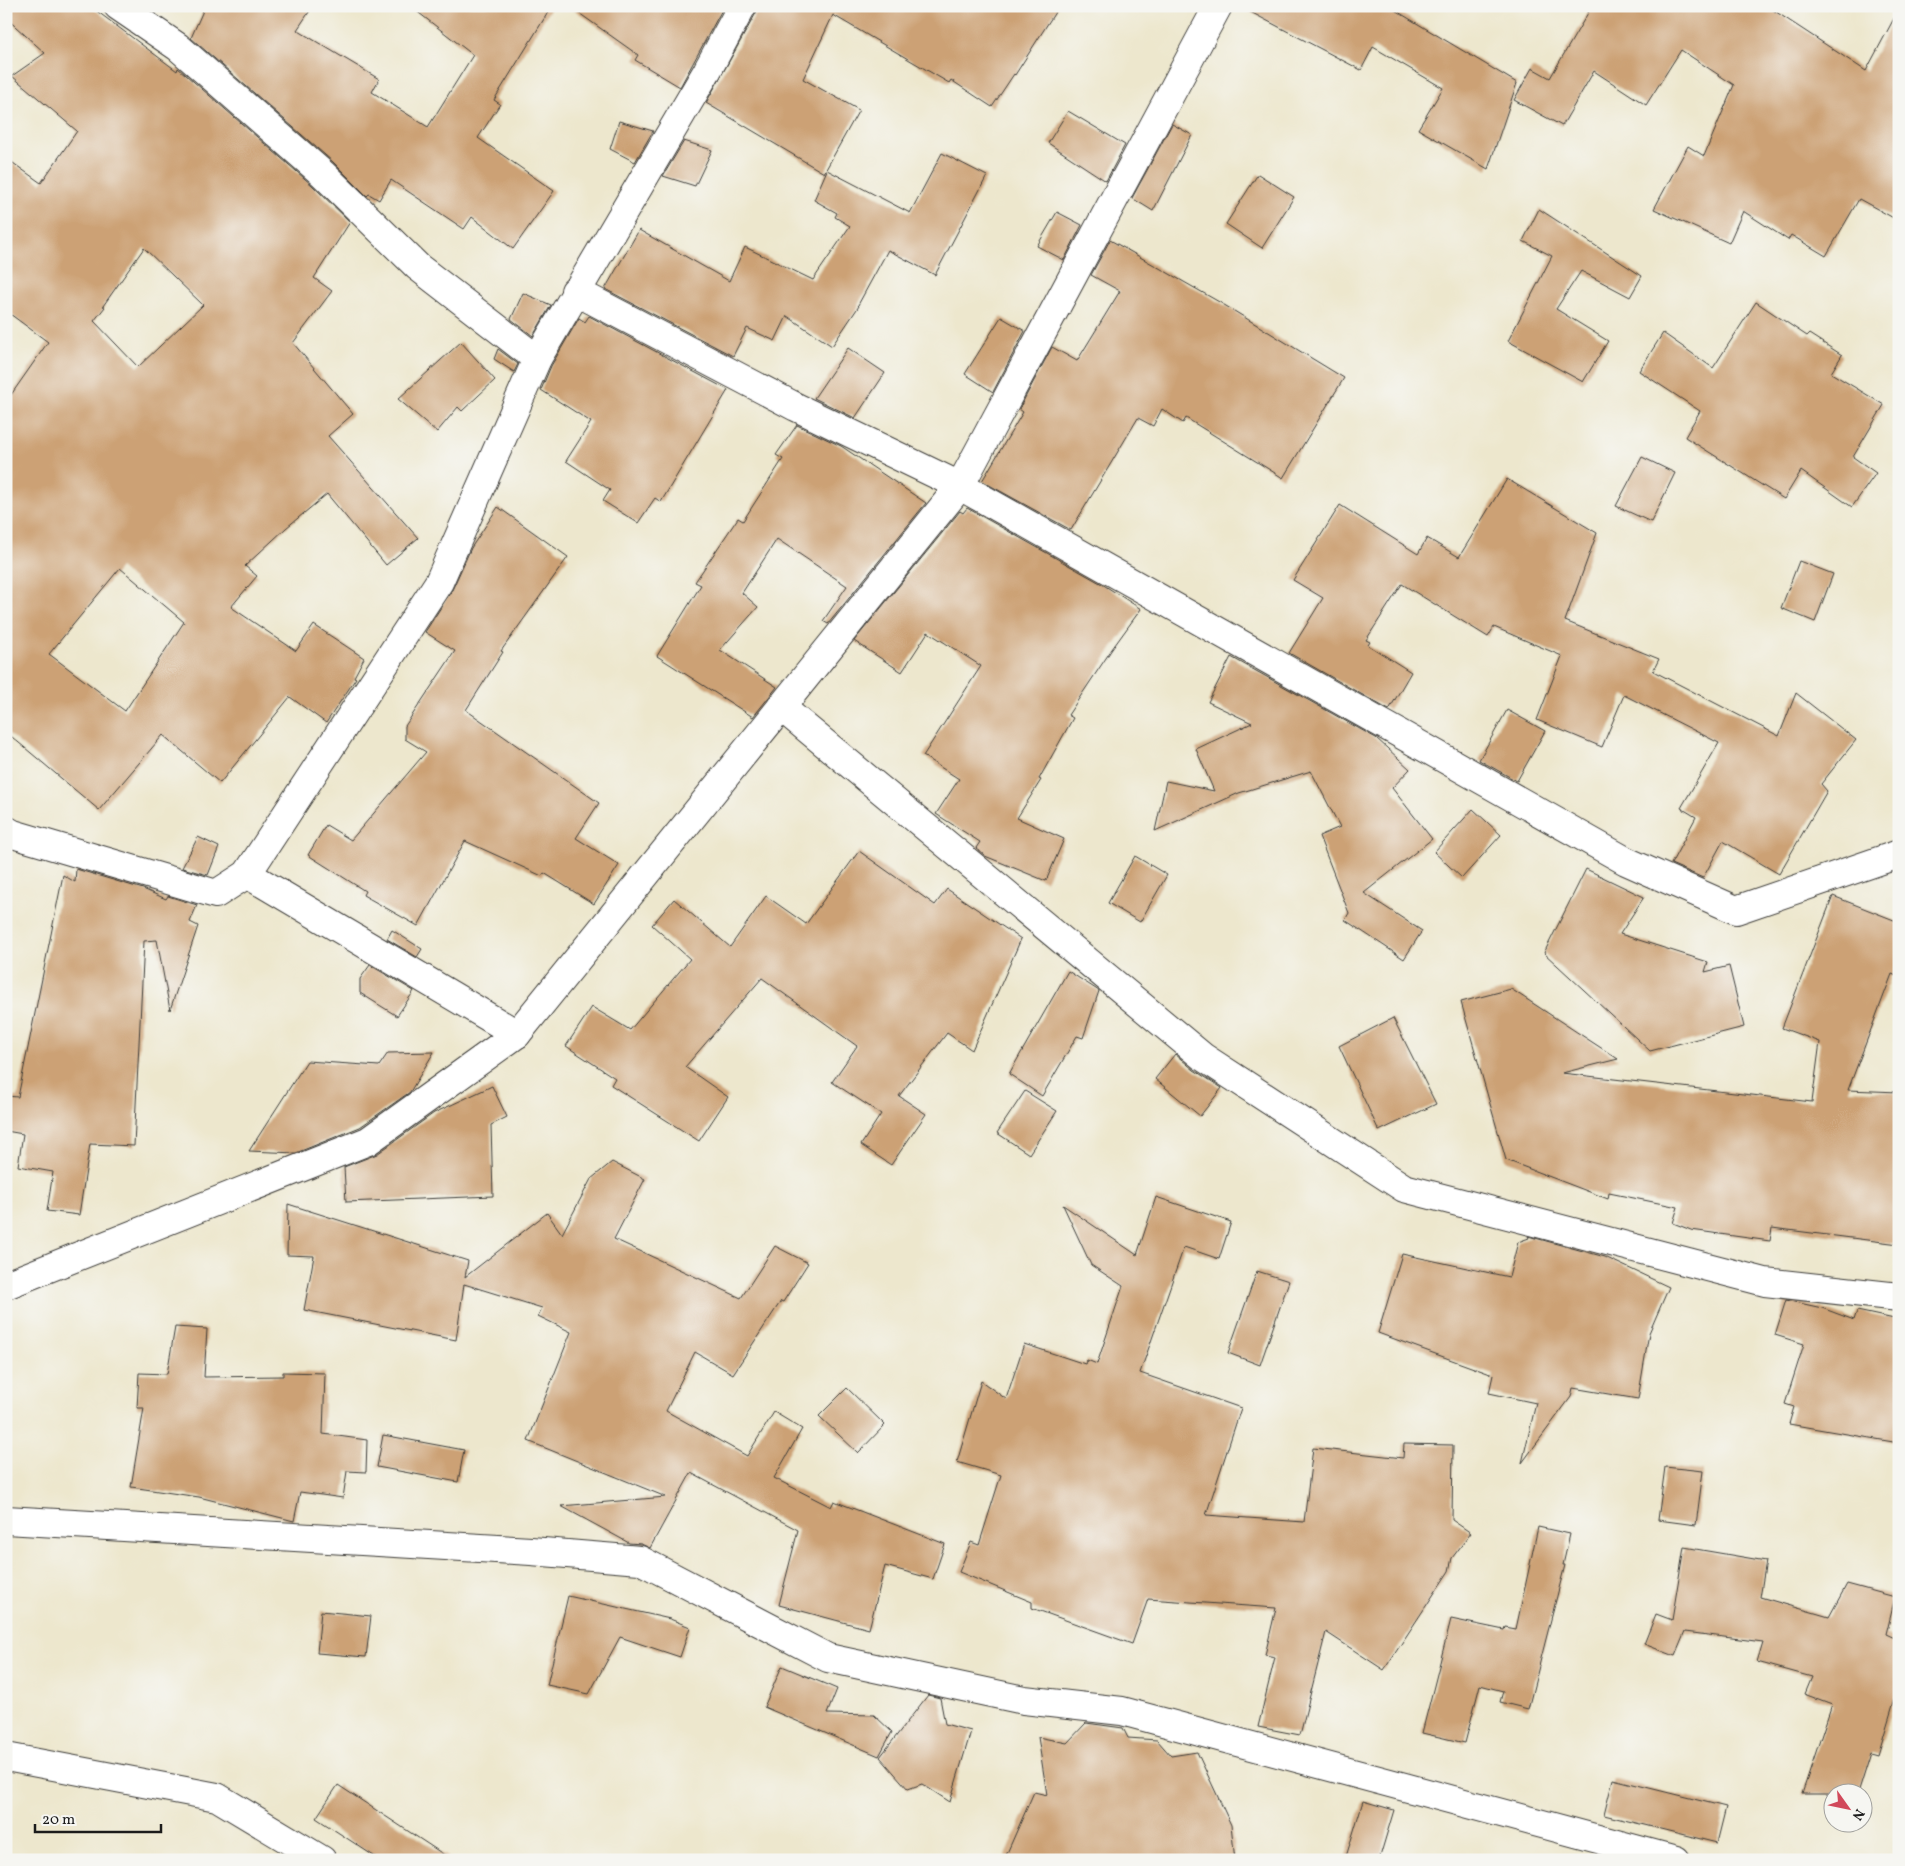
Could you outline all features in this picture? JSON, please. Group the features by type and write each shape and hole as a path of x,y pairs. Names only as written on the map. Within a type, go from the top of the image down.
{"street":[{"path":"118,6 178,47 323,174 418,267 537,358"},
{"path":"6,830 13,834 216,894 247,874 440,582 537,358 575,291 707,72 742,6"},
{"path":"6,1285 368,1141 517,1034 960,486 1218,6"},
{"path":"575,291 796,407 960,486 1626,862 1736,910 1899,854"},
{"path":"781,707 1202,1057 1404,1188 1765,1282 1899,1297"},
{"path":"247,874 517,1034"},
{"path":"6,1520 531,1551 640,1560 828,1658 1024,1700 1122,1711 1676,1860"},
{"path":"6,1757 217,1797 322,1860"}],"building":[{"path":"6,6 90,6 177,71 178,68 312,185 350,222 314,278 332,291 293,343 353,414 328,436 418,538 386,565 327,494 286,528 245,566 257,576 231,607 296,651 314,625 364,658 354,677 356,678 326,723 290,697 220,783 163,735 99,810 6,732 6,402 48,342 6,311 6,158 41,183 77,131 12,76 45,53 6,18","holes":["144,248 203,305 138,367 94,321","120,568 184,622 125,711 49,654"]},
{"path":"205,6 313,6 297,30 379,79 372,92 428,127 473,55 410,6 552,6 494,100 500,104 478,138 554,191 513,249 472,217 464,229 391,180 379,200 369,194 367,196 333,162 191,38"},
{"path":"569,6 724,6 680,87 635,60 638,55"},
{"path":"758,6 1059,6 992,107 951,80 949,83 833,15 803,79 859,110 824,173 706,103 756,13"},
{"path":"1239,6 1388,6 1517,83 1488,169 1418,129 1443,88 1373,47 1361,70"},
{"path":"1592,6 1767,6 1866,71 1899,9 1899,221 1859,199 1826,256 1791,235 1788,240 1743,211 1729,243 1654,209 1688,146 1704,156 1734,85 1681,50 1646,105 1594,71 1562,126 1514,100 1532,68 1550,78"},
{"path":"1068,111 1125,145 1106,181 1048,143"},
{"path":"619,121 653,131 635,162 610,149"},
{"path":"1172,124 1192,135 1153,211 1132,198"},
{"path":"684,141 712,150 695,186 663,176"},
{"path":"942,153 987,176 935,275 888,250 859,306 832,346 787,316 775,341 747,328 733,356 605,289 639,230 729,281 745,247 813,280 850,226 835,217 837,213 814,200 827,170 910,213"},
{"path":"1258,174 1294,197 1262,248 1226,224"},
{"path":"1539,209 1642,276 1630,297 1581,271 1556,309 1608,341 1583,382 1508,341 1552,256 1523,241"},
{"path":"1057,212 1082,225 1064,260 1037,246"},
{"path":"1110,240 1221,303 1344,378 1283,478 1186,418 1183,423 1162,409 1153,426 1138,418 1071,530 982,481 1023,412 1019,409 1052,347 1077,361 1120,291 1091,275"},
{"path":"523,293 551,305 533,336 511,319"},
{"path":"1756,302 1807,336 1809,334 1842,355 1831,373 1884,405 1853,457 1876,473 1852,507 1801,471 1784,499 1685,437 1700,411 1639,371 1663,333 1713,368"},
{"path":"589,316 728,390 661,502 655,498 638,523 603,501 610,490 566,461 591,422 541,390 551,366 579,318 585,322"},
{"path":"1001,317 1025,331 993,392 965,374"},
{"path":"461,342 495,380 462,411 458,407 437,432 398,399"},
{"path":"848,348 885,373 855,418 814,398"},
{"path":"498,349 518,364 514,372 494,359"},
{"path":"797,425 841,446 926,503 828,624 823,621 847,586 777,539 742,593 758,607 720,650 777,687 753,717 657,656 701,585 695,582 738,518 743,521 783,459 776,455"},
{"path":"1642,457 1675,473 1651,522 1616,506"},
{"path":"1507,479 1597,533 1565,621 1659,659 1653,671 1779,736 1796,693 1856,740 1821,784 1827,791 1779,874 1723,841 1703,878 1671,864 1696,817 1681,808 1719,743 1624,695 1602,747 1537,720 1562,656 1494,627 1488,637 1402,584 1366,640 1370,642 1368,645 1411,672 1389,710 1289,653 1323,598 1293,580 1340,505 1418,554 1427,538 1459,557"},
{"path":"498,507 568,557 501,651 503,652 466,710 599,803 576,838 619,865 594,904 544,873 542,876 465,841 418,926 363,895 365,891 308,855 326,825 351,840 426,752 405,739 405,726 455,651 425,632 452,590 471,548"},
{"path":"967,508 1102,584 1141,609 1068,715 1073,718 1039,779 1041,780 1017,818 1064,839 1046,881 985,856 976,848 980,842 936,814 959,779 923,756 981,666 928,632 902,672 854,641 960,511 963,513"},
{"path":"1799,561 1833,574 1815,622 1781,608"},
{"path":"1231,657 1376,738 1410,769 1392,788 1432,839 1364,893 1422,931 1404,959 1345,920 1349,913 1319,836 1340,827 1311,771 1239,793 1155,831 1166,781 1214,791 1196,749 1252,723 1208,702"},
{"path":"1507,710 1545,731 1517,781 1479,760"},
{"path":"1473,809 1501,835 1462,878 1434,852"},
{"path":"198,837 219,847 208,875 182,868"},
{"path":"859,851 935,905 947,889 1021,939 972,1050 947,1033 899,1096 926,1114 891,1165 861,1145 881,1114 832,1082 857,1046 762,978 685,1067 728,1097 699,1141 611,1085 615,1078 566,1046 592,1007 630,1030 690,959 652,925 674,899 730,947 766,896 806,924"},
{"path":"1135,856 1167,875 1140,922 1108,903"},
{"path":"76,869 143,889 166,899 168,896 197,905 190,922 198,926 170,1010 157,940 144,941 134,1146 90,1144 79,1215 47,1211 53,1172 18,1166 23,1134 6,1131 6,1096 18,1097 63,875 75,882"},
{"path":"1586,869 1644,897 1620,934 1708,962 1705,972 1729,966 1744,1027 1650,1051 1544,953"},
{"path":"1833,896 1899,922 1899,977 1892,974 1848,1090 1899,1092 1899,1244 1772,1228 1770,1241 1691,1230 1673,1223 1678,1207 1609,1193 1608,1199 1506,1160 1461,1002 1511,989 1618,1059 1562,1073 1812,1102 1820,1042 1782,1028"},
{"path":"392,930 422,949 417,957 387,939"},
{"path":"370,965 414,991 397,1016 360,993 360,979"},
{"path":"1068,971 1099,991 1083,1038 1077,1036 1042,1096 1009,1074"},
{"path":"1393,1018 1436,1104 1379,1131 1339,1046"},
{"path":"434,1052 410,1092 360,1127 296,1153 249,1151 307,1061 379,1066 388,1053"},
{"path":"1175,1054 1194,1070 1222,1088 1200,1116 1155,1079"},
{"path":"492,1086 507,1117 491,1125 493,1196 346,1202 344,1167 377,1154 434,1113"},
{"path":"1025,1091 1057,1111 1029,1154 997,1133"},
{"path":"612,1162 645,1179 614,1239 741,1298 775,1246 808,1263 733,1374 695,1352 666,1411 747,1456 774,1412 802,1429 774,1478 831,1507 834,1501 945,1544 933,1579 885,1566 869,1629 779,1605 798,1530 691,1473 650,1548 641,1544 629,1543 561,1506 666,1497 528,1441 571,1332 538,1316 542,1308 464,1284 456,1340 304,1310 314,1256 287,1255 288,1204 468,1261 465,1277 547,1213 562,1234 591,1179"},
{"path":"1156,1197 1231,1222 1219,1259 1184,1247 1140,1373 1241,1408 1206,1515 1304,1522 1313,1448 1403,1458 1404,1444 1453,1445 1452,1520 1471,1533 1452,1558 1449,1571 1384,1670 1326,1632 1300,1735 1258,1727 1275,1657 1265,1655 1276,1608 1148,1599 1132,1644 1032,1608 1032,1602 959,1572 971,1542 979,1545 1001,1475 957,1462 981,1381 1006,1399 1024,1344 1085,1364 1087,1360 1097,1364 1123,1286 1091,1265 1063,1205 1137,1255"},
{"path":"1528,1236 1605,1257 1669,1287 1649,1333 1638,1399 1573,1388 1571,1397 1522,1463 1536,1403 1489,1393 1493,1375 1378,1333 1402,1254 1509,1277 1518,1242 1529,1238"},
{"path":"1257,1271 1289,1281 1260,1365 1228,1353"},
{"path":"1786,1300 1822,1308 1854,1320 1857,1311 1899,1320 1899,1443 1789,1424 1794,1407 1785,1404 1804,1344 1775,1335"},
{"path":"175,1327 207,1329 204,1377 283,1376 283,1372 325,1373 323,1434 367,1440 366,1472 347,1471 343,1498 300,1492 294,1521 199,1497 131,1487 144,1408 137,1408 139,1373 167,1374"},
{"path":"847,1388 885,1425 858,1453 819,1416"},
{"path":"383,1435 464,1450 458,1482 377,1467"},
{"path":"1665,1467 1703,1471 1696,1525 1658,1520"},
{"path":"1538,1527 1570,1534 1563,1565 1565,1565 1528,1709 1500,1702 1503,1691 1480,1685 1465,1743 1422,1733 1451,1619 1504,1630 1505,1627 1516,1629"},
{"path":"1684,1547 1766,1561 1760,1597 1829,1617 1847,1584 1895,1597 1886,1634 1899,1640 1899,1685 1878,1755 1871,1753 1861,1784 1822,1784 1822,1794 1802,1794 1832,1704 1805,1694 1812,1677 1757,1662 1763,1642 1685,1632 1675,1656 1644,1644 1656,1614 1672,1620"},
{"path":"568,1596 670,1619 690,1627 680,1657 620,1637 589,1694 547,1685"},
{"path":"321,1611 371,1616 366,1657 317,1653"},
{"path":"782,1666 837,1689 827,1714 874,1715 892,1732 879,1756 764,1707"},
{"path":"928,1695 940,1698 945,1724 971,1731 950,1802 922,1784 908,1789 880,1757"},
{"path":"1086,1723 1123,1728 1128,1738 1157,1740 1171,1756 1197,1752 1231,1825 1235,1860 1004,1860 1034,1792 1047,1795 1038,1737 1067,1743"},
{"path":"1613,1779 1726,1807 1717,1843 1604,1815"},
{"path":"338,1785 452,1860 380,1860 316,1818"},
{"path":"1363,1801 1394,1810 1379,1860 1345,1860"}]}
